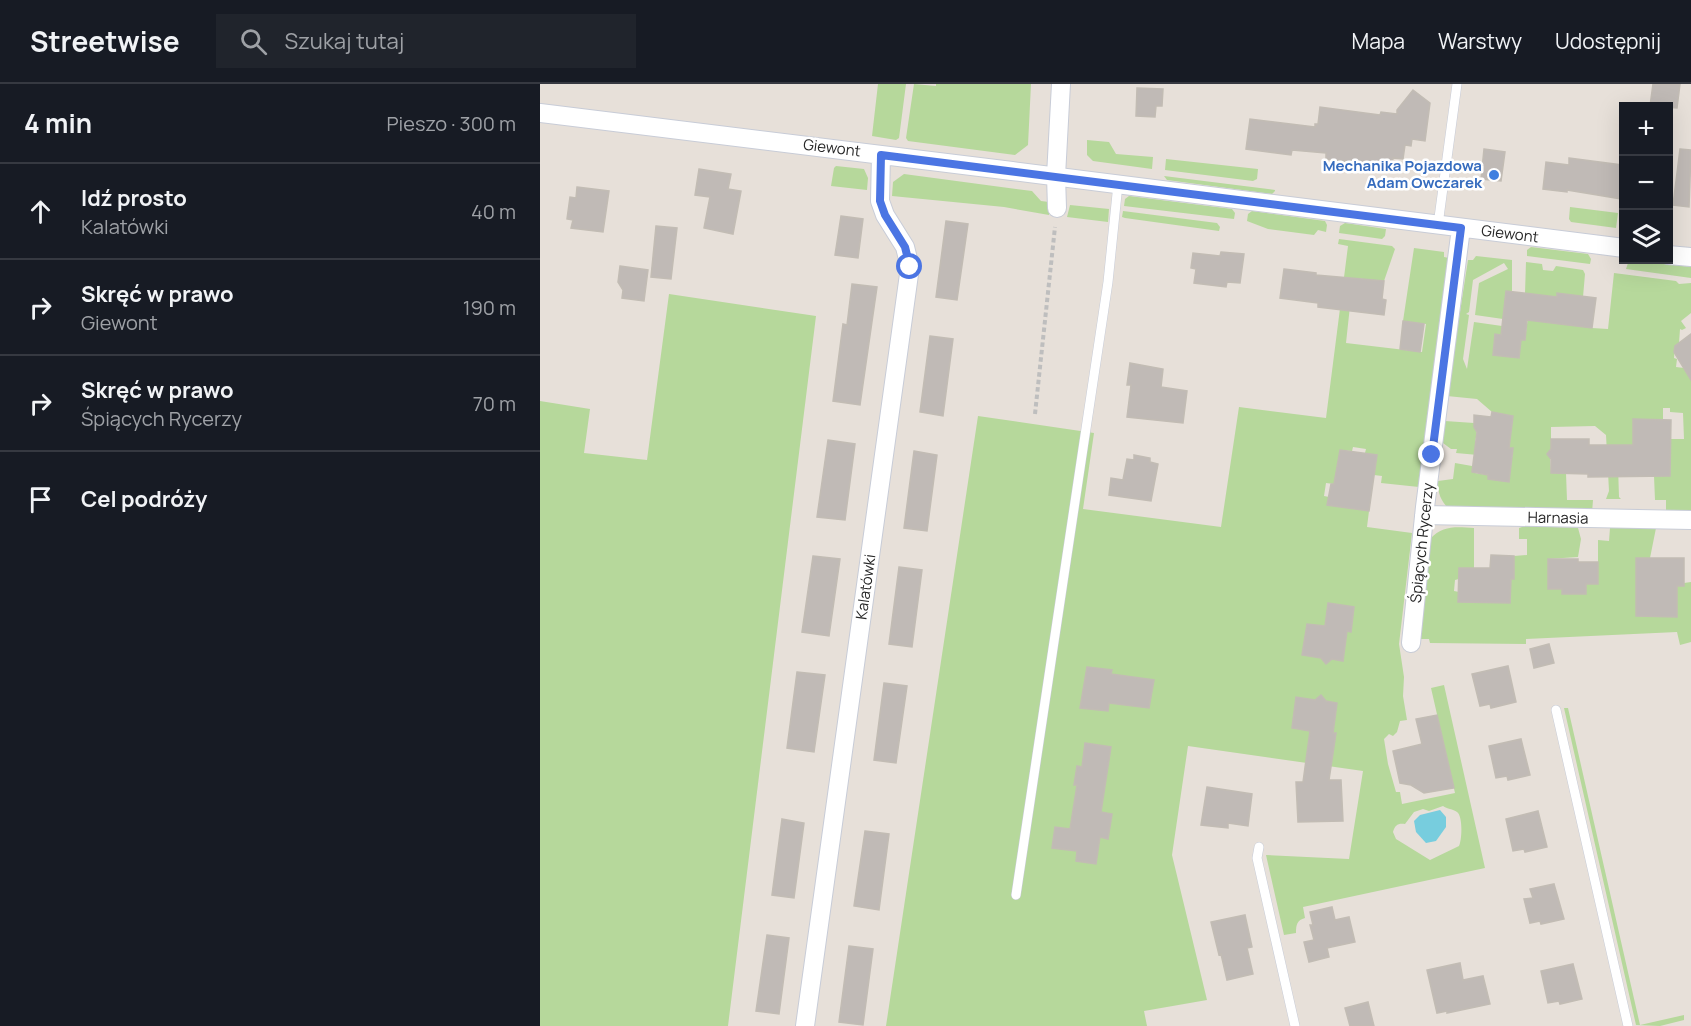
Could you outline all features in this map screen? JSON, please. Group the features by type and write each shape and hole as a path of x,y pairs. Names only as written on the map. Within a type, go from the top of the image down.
{"street":[{"path":"1057,208 1060,84"},
{"name":"Giewont","path":"540,113 1619,248"},
{"name":"Kalatówki","path":"805,1026 910,267 905,247 885,215 880,201 881,155"},
{"name":"Śpiących Rycerzy","path":"1411,644 1424,515 1461,228"},
{"path":"1673,255 1691,257"},
{"name":"Harnasia","path":"1424,515 1691,520"}],"lane":[{"path":"1438,225 1457,84"},
{"path":"1016,895 1108,282 1118,184"},
{"path":"1556,710 1628,1026"},
{"path":"1259,847 1257,858 1296,1026"}],"path":[{"path":"1035,414 1057,208"}],"green space":[{"path":"878,84 906,84 899,138 896,140 872,136"},
{"path":"914,84 936,86 936,84 1031,84 1028,145 1015,155 908,141 906,138"},
{"path":"1087,140 1109,142 1116,154 1153,157 1152,169 1093,161 1087,155"},
{"path":"1166,159 1258,169 1257,179 1253,181 1165,170"},
{"path":"836,166 864,169 868,178 867,190 831,186"},
{"path":"904,174 1032,191 1041,201 1049,202 1049,215 1004,207 892,196 893,182"},
{"path":"1164,176 1275,191 1272,194 1167,180"},
{"path":"1129,196 1232,209 1235,213 1234,219 1124,206 1125,199"},
{"path":"1070,205 1109,209 1108,222 1067,217"},
{"path":"1570,207 1618,213 1616,228 1571,222"},
{"path":"1123,211 1217,223 1220,227 1219,231 1125,218 1122,217"},
{"path":"1252,211 1325,221 1326,232 1318,230 1314,235 1268,229 1247,221 1248,214"},
{"path":"1345,223 1386,229 1385,236 1382,239 1339,233 1340,226"},
{"path":"1339,239 1392,246 1395,249 1384,281 1353,278 1346,343 1422,352 1426,324 1403,321 1414,248 1444,252 1444,257 1449,258 1419,487 1381,483 1382,476 1374,475 1376,455 1365,453 1366,449 1353,447 1352,451 1340,450 1337,471 1342,485 1326,483 1324,496 1329,497 1328,505 1369,511 1367,527 1412,533 1399,644 1407,720 1400,721 1397,732 1393,736 1389,734 1384,739 1388,764 1396,792 1400,792 1402,804 1455,793 1431,688 1444,685 1485,868 1303,907 1305,918 1298,923 1296,933 1284,935 1266,855 1349,859 1363,771 1188,746 1172,855 1207,1000 1144,1011 1147,1026 886,1026 978,416 1094,433 1083,509 1221,527 1239,407 1326,418 1348,246 1338,244","holes":["1443,806 1459,814 1461,828 1459,846 1430,860 1396,839 1393,832 1395,828 1399,824 1405,824 1414,812 1423,809 1429,811"]},
{"path":"1531,247 1588,254 1591,259 1590,264 1527,256 1527,250"},
{"path":"1476,256 1512,260 1512,291 1506,291 1503,319 1475,315 1479,283 1508,269 1504,263 1473,280 1469,312 1466,314 1469,315 1463,359 1467,369 1474,322 1502,326 1501,335 1495,334 1493,355 1519,357 1521,340 1525,340 1531,294 1525,293 1526,262 1542,264 1543,270 1553,271 1556,266 1583,270 1585,274 1583,297 1592,328 1608,329 1614,273 1676,281 1679,284 1691,283 1691,313 1681,321 1686,328 1680,329 1679,343 1675,346 1674,358 1677,359 1676,367 1684,368 1691,375 1691,511 1666,512 1666,500 1655,500 1654,476 1670,476 1671,439 1684,439 1683,413 1670,412 1670,408 1663,408 1663,419 1633,419 1633,466 1618,466 1619,497 1621,499 1606,499 1609,491 1606,435 1595,426 1551,427 1551,449 1548,453 1551,473 1566,473 1567,500 1593,500 1592,513 1449,509 1446,506 1440,496 1438,481 1453,479 1455,463 1472,466 1475,473 1488,475 1488,479 1509,482 1513,449 1509,448 1513,416 1492,412 1477,399 1447,396 1468,260 1473,260"},
{"path":"1628,264 1691,267 1691,278 1626,269"},
{"path":"669,294 816,316 728,1026 540,1026 540,401 590,409 584,453 647,460"},
{"path":"1445,421 1474,423 1477,430 1475,444 1479,445 1478,455 1456,453 1457,449 1451,449 1443,443 1441,428"},
{"path":"1657,523 1650,558 1636,558 1636,616 1677,617 1677,586 1684,586 1684,583 1691,582 1691,642 1680,645 1677,632 1526,639 1526,644 1430,643 1429,639 1418,639 1430,539 1440,531 1456,527 1474,528 1474,568 1455,580 1454,591 1459,592 1459,602 1510,603 1511,579 1514,579 1514,556 1527,555 1527,539 1519,539 1519,528 1525,526 1578,528 1581,539 1578,557 1548,559 1548,589 1562,589 1562,594 1585,594 1586,584 1598,584 1598,540 1609,541 1610,528 1592,527 1589,524"},
{"path":"1564,708 1568,708 1640,1025 1684,1015 1684,1020 1660,1026 1636,1025"}],"water":[{"path":"1440,810 1446,817 1446,827 1436,841 1426,843 1416,832 1414,821 1420,815"}],"building":[{"path":"1653,84 1680,84 1677,108 1673,108 1673,102 1651,102"},
{"path":"1137,88 1163,89 1162,106 1156,106 1155,117 1136,116"},
{"path":"1413,90 1430,103 1425,141 1412,139 1411,146 1405,145 1403,159 1393,158 1392,167 1326,159 1326,153 1292,150 1291,155 1246,149 1250,119 1315,127 1315,124 1318,124 1320,107 1380,115 1381,112 1397,114 1397,110"},
{"path":"1484,149 1505,152 1501,181 1481,179"},
{"path":"1680,149 1691,150 1689,207 1673,205"},
{"path":"1569,158 1619,165 1619,199 1567,190 1567,192 1543,189 1546,162 1569,165"},
{"path":"699,169 731,174 728,189 741,191 733,234 704,228 710,197 695,195"},
{"path":"577,187 609,191 603,232 571,228 573,220 567,219 570,197 576,198"},
{"path":"841,216 863,219 858,258 835,255"},
{"path":"946,221 968,224 957,300 936,297"},
{"path":"656,226 677,228 671,279 651,277"},
{"path":"1221,252 1244,254 1240,283 1227,282 1226,287 1194,283 1196,269 1191,268 1193,253 1220,256"},
{"path":"620,266 648,270 644,301 622,298 623,290 618,282"},
{"path":"1284,269 1316,273 1316,275 1384,281 1382,299 1386,300 1384,315 1318,307 1318,303 1280,298"},
{"path":"852,284 877,287 860,405 833,401 843,324 847,325"},
{"path":"1506,291 1557,297 1557,293 1596,298 1592,328 1527,320 1525,340 1521,340 1519,358 1493,355 1495,334 1501,335"},
{"path":"1403,321 1424,324 1420,352 1400,349"},
{"path":"1691,334 1691,380 1674,352 1675,346"},
{"path":"930,336 953,339 943,416 920,412"},
{"path":"1130,363 1163,369 1161,387 1187,391 1183,423 1127,417 1131,385 1127,385"},
{"path":"1492,412 1513,416 1509,448 1513,448 1509,482 1488,479 1488,475 1472,472 1477,432 1474,427 1474,415 1491,417"},
{"path":"1633,419 1671,420 1670,476 1588,477 1588,474 1551,473 1551,459 1547,454 1551,449 1551,439 1589,439 1589,445 1633,445"},
{"path":"828,440 855,444 845,520 817,517"},
{"path":"1340,450 1377,455 1369,511 1327,505 1331,484 1334,484"},
{"path":"914,451 937,455 927,531 904,528"},
{"path":"1134,455 1150,458 1150,462 1158,464 1151,501 1109,495 1111,478 1123,480 1127,459 1134,460"},
{"path":"1491,555 1514,556 1514,579 1511,579 1510,603 1458,602 1459,568 1490,568"},
{"path":"813,556 840,559 829,636 802,632"},
{"path":"1636,558 1684,558 1684,586 1677,586 1677,617 1636,616"},
{"path":"1548,559 1598,562 1598,584 1586,584 1586,594 1562,594 1562,589 1548,589"},
{"path":"899,567 922,570 912,647 889,644"},
{"path":"1328,603 1354,607 1351,632 1347,631 1343,661 1332,659 1326,664 1321,658 1302,655 1307,624 1325,626"},
{"path":"1549,644 1554,663 1534,668 1530,649"},
{"path":"1508,666 1516,702 1491,708 1490,704 1480,706 1472,674"},
{"path":"1087,667 1112,670 1111,674 1154,680 1149,708 1109,703 1108,711 1080,708"},
{"path":"797,672 825,675 814,752 787,748"},
{"path":"884,683 907,686 896,763 874,760"},
{"path":"1321,695 1326,701 1337,703 1333,733 1336,733 1329,780 1341,780 1343,821 1298,822 1296,782 1303,782 1310,731 1292,728 1296,697 1315,700"},
{"path":"1437,715 1454,788 1424,793 1411,785 1400,783 1393,751 1422,744 1416,719"},
{"path":"1521,739 1530,775 1508,780 1507,776 1496,778 1489,746"},
{"path":"1085,743 1111,747 1101,812 1112,814 1108,839 1100,837 1096,864 1076,861 1077,851 1052,848 1055,827 1070,829 1077,785 1074,785 1077,766 1082,767"},
{"path":"1207,787 1252,794 1248,826 1228,823 1228,828 1201,825"},
{"path":"1538,811 1547,847 1525,852 1524,849 1513,851 1506,819"},
{"path":"782,819 804,823 794,898 772,895"},
{"path":"865,831 889,834 879,910 854,906"},
{"path":"1554,884 1564,919 1541,924 1540,921 1530,923 1524,899 1533,898 1530,889"},
{"path":"1332,907 1335,920 1349,917 1355,942 1327,948 1329,957 1309,962 1304,942 1314,940 1310,925 1313,925 1310,912"},
{"path":"1245,915 1252,947 1247,948 1253,974 1227,980 1211,922"},
{"path":"767,935 789,938 779,1014 756,1011"},
{"path":"849,946 873,949 863,1025 839,1022"},
{"path":"1460,963 1463,980 1483,976 1490,1004 1437,1013 1427,970"},
{"path":"1573,964 1582,999 1560,1004 1559,1001 1548,1003 1541,971"},
{"path":"1368,1002 1374,1026 1350,1026 1345,1008"}],"place":[{"name":"Mechanika Pojazdowa Adam Owczarek","path":"1494,175"}],"route":[{"path":"910,267 905,247 885,215 880,201 881,155 1461,228 1432,455"}]}
